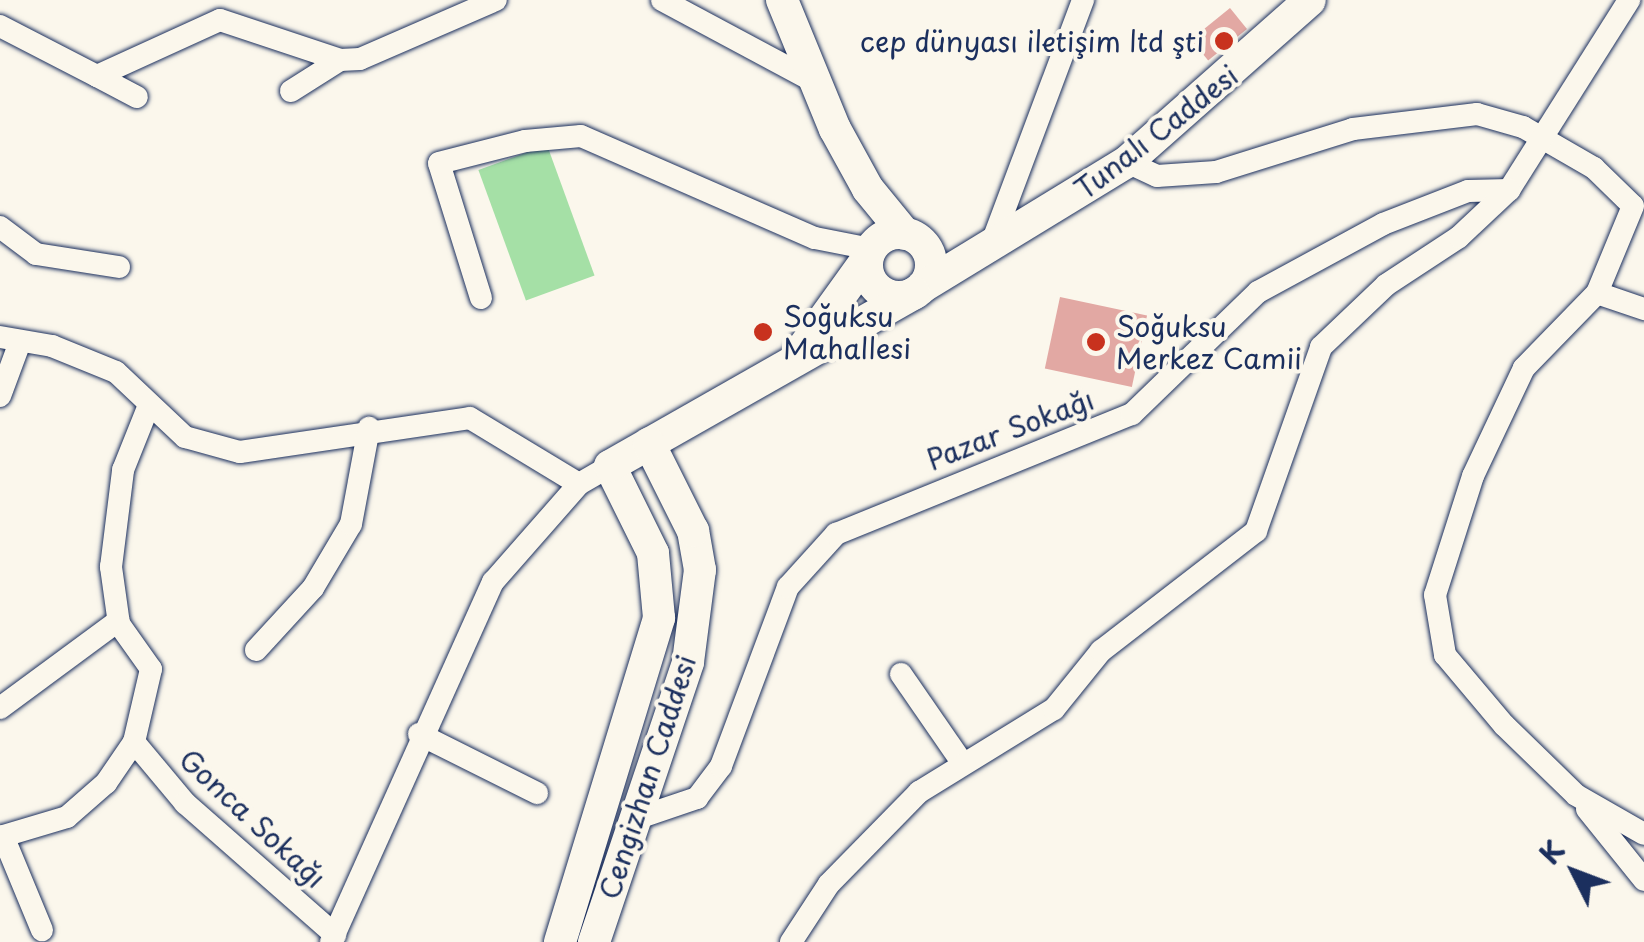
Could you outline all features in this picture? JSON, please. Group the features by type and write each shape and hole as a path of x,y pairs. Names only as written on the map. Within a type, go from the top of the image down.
{"main road":[{"path":"782,0 811,80 868,190 889,245 930,270 918,290 884,294 870,279 889,245"},
{"name":"Tunalı Caddesi","path":"610,466 990,248 1127,162 1310,0"},
{"path":"889,245 990,248"},
{"path":"795,359 889,245"},
{"name":"Cengizhan Caddesi","path":"594,942 688,662 700,570 693,531 649,443"},
{"name":"Cengizhan Caddesi","path":"560,942 659,618 653,554 610,466"}],"street":[{"path":"206,0 220,20 340,60"},
{"path":"662,0 811,80"},
{"path":"990,248 1083,0"},
{"path":"791,942 840,872 919,792 960,762 1054,709 1102,651 1256,531 1321,347 1386,285 1459,238 1510,190 1545,140 1629,0"},
{"path":"291,91 340,60 489,1"},
{"path":"97,76 220,20"},
{"path":"0,26 137,97"},
{"path":"1127,162 1157,176 1216,172 1353,129 1456,113 1505,120 1594,168 1639,202 1597,293 1524,368 1473,476 1435,596 1445,655 1576,796 1644,880"},
{"path":"481,298 439,163 525,141 581,136 814,238 889,245"},
{"name":"Pazar Sokağı","path":"632,820 697,798 721,766 788,587 836,534 1132,414 1258,292 1383,224 1468,191 1510,190"},
{"path":"0,228 36,254 118,267"},
{"path":"1597,293 1644,309"},
{"path":"0,396 10,340 52,346 116,372 185,437 240,452 369,428 470,418 579,484"},
{"path":"42,930 2,837 66,817 106,784 134,742 151,670 118,621 114,520 123,470 149,405"},
{"path":"256,650 313,588 351,524 369,428"},
{"path":"333,938 419,734 492,582 579,484 610,466"},
{"path":"0,708 118,621"},
{"path":"901,674 960,762"},
{"path":"419,734 537,793"},
{"name":"Gonca Sokağı","path":"134,742 185,803 333,938"},
{"path":"1576,796 1644,834"}],"green space":[{"path":"547,145 595,276 526,301 478,170"}],"building":[{"name":"cep dünyası iletişim ltd şti","path":"1230,8 1247,29 1208,60 1191,39"},
{"name":"Soğuksu Merkez Camii","path":"1060,297 1147,316 1132,387 1045,368"}],"place":[{"name":"cep dünyası iletişim ltd şti","path":"1224,41"},
{"name":"Soğuksu Mahallesi","path":"763,332"},
{"name":"Soğuksu Merkez Camii","path":"1096,342"}]}
